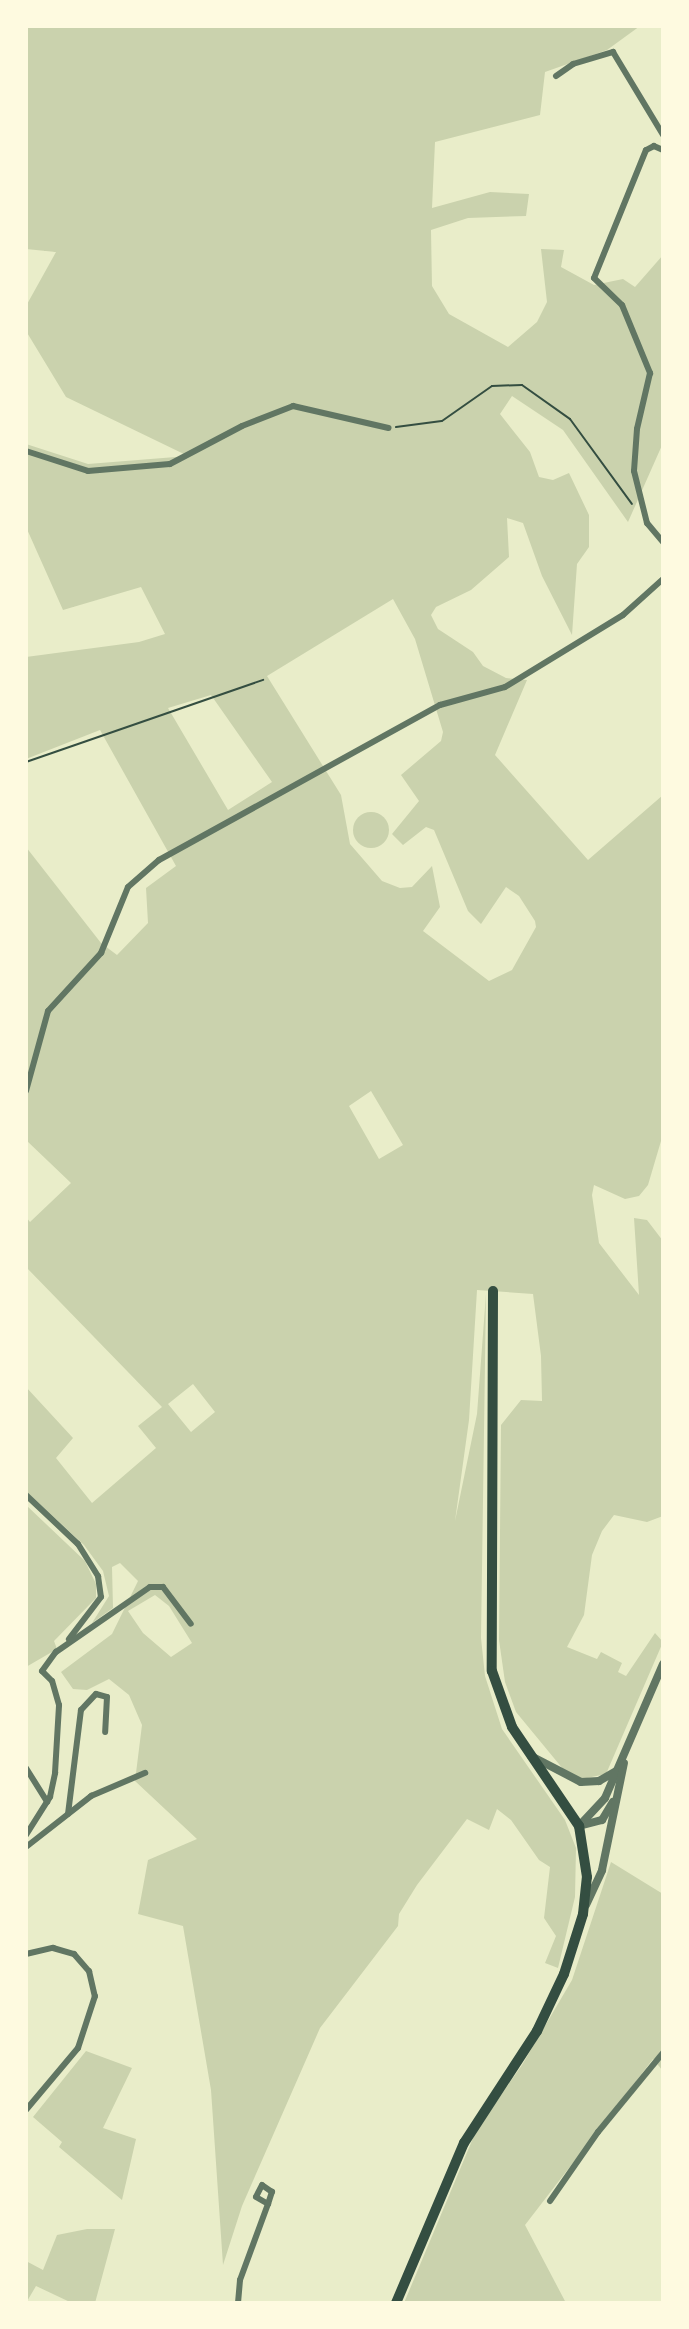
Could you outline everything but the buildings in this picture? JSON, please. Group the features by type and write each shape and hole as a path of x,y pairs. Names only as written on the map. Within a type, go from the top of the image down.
{"highway":[{"path":"493,1290 490,1659 501,1704 531,1756 579,1826"}],"main road":[{"path":"396,2303 464,2143 551,2005 583,1914 588,1865 579,1826"}],"street":[{"path":"556,76 573,64 613,52 663,135"},
{"path":"663,150 654,146 646,150 594,278 622,305 650,373 637,429 634,471 647,523 663,542"},
{"path":"26,452 88,471 170,464 242,426 293,406 388,428"},
{"path":"26,1091 48,1011 102,953 128,887 159,860 440,705 505,687 623,615 663,579"},
{"path":"26,1495 78,1544 98,1576 101,1597 97,1606 42,1671 51,1681 59,1705 55,1773 47,1802 26,1835"},
{"path":"65,1643 150,1587 163,1587 191,1624"},
{"path":"579,1826 604,1798 663,1664"},
{"path":"68,1814 81,1710 96,1694 107,1697 104,1732"},
{"path":"583,1914 602,1870 627,1749"},
{"path":"531,1756 581,1782 599,1781 616,1770"},
{"path":"26,1768 47,1802"},
{"path":"26,1847 91,1796 145,1773"},
{"path":"579,1826 602,1820 620,1784"},
{"path":"26,1954 54,1948 82,1961 94,1981 95,1996 85,2034 69,2062 26,2110"},
{"path":"551,2201 598,2132 663,2053"},
{"path":"238,2303 240,2280 268,2204"}],"path":[{"path":"388,428 442,421 492,386 522,386 570,419 647,523"},
{"path":"26,762 263,680"}],"green space":[{"path":"26,26 640,26 607,50 545,72 540,115 435,142 432,208 490,192 529,194 526,216 468,218 431,230 432,286 449,314 508,347 537,322 547,302 541,249 564,250 561,267 594,285 623,279 635,287 663,255 663,443 628,522 563,430 512,396 500,414 530,452 539,477 553,480 569,473 589,515 589,547 577,564 572,635 542,576 523,523 507,518 509,557 471,590 436,607 431,615 438,629 473,652 483,666 506,678 527,680 495,755 588,860 663,795 661,1141 648,1185 639,1196 625,1199 594,1185 592,1195 599,1243 639,1295 634,1218 647,1220 663,1241 663,1516 647,1522 614,1515 602,1531 592,1555 584,1615 567,1647 597,1659 601,1652 622,1663 618,1672 626,1676 655,1633 663,1642 606,1774 582,1779 563,1769 516,1712 505,1682 499,1640 501,1425 521,1400 542,1401 541,1356 533,1294 477,1290 469,1420 455,1521 477,1414 486,1294 481,1638 485,1676 502,1729 565,1820 576,1848 575,1897 558,1968 545,1963 556,1936 544,1918 550,1867 539,1860 511,1820 497,1809 489,1830 467,1819 417,1885 399,1914 398,1926 320,2028 242,2206 223,2265 211,2090 183,1926 138,1914 148,1860 197,1839 135,1781 142,1725 129,1695 109,1679 87,1690 73,1689 61,1672 112,1634 138,1581 120,1563 112,1567 113,1608 92,1623 109,1596 103,1571 84,1545 26,1491 26,1387 73,1438 56,1458 92,1503 156,1448 138,1426 162,1407 26,1267 26,1217 30,1222 71,1183 26,1140 26,847 101,943 117,955 148,923 146,888 176,866 100,730 26,759 26,657 139,642 165,634 141,587 63,610 26,527 26,444 88,464 188,456 66,397 26,331 26,306 56,252 26,249","holes":["393,599 415,639 443,732 441,741 401,775 419,801 392,834 403,845 426,827 434,830 468,911 481,924 506,887 519,896 536,927 512,970 489,981 423,931 440,907 432,866 412,887 400,888 382,881 350,844 341,795 267,676","211,695 272,782 228,810 168,708","371,1091 403,1145 379,1159 349,1106","193,1384 215,1412 191,1432 168,1404","155,1595 169,1606 192,1643 171,1657 143,1633 128,1611"]},
{"path":"371,812 384,817 389,830 384,843 371,848 358,843 353,830 358,817"},
{"path":"26,1505 85,1561 96,1584 96,1598 54,1641 57,1649 26,1667"},
{"path":"611,1862 663,1894 663,2071 653,2059 525,2225 566,2303 404,2303 476,2131 522,2065 572,1980"},
{"path":"86,2051 132,2068 103,2128 136,2139 122,2200 59,2147 62,2142 33,2117"},
{"path":"87,2229 115,2229 95,2303 72,2303 36,2286 26,2303 26,2261 43,2270 57,2235"}]}
